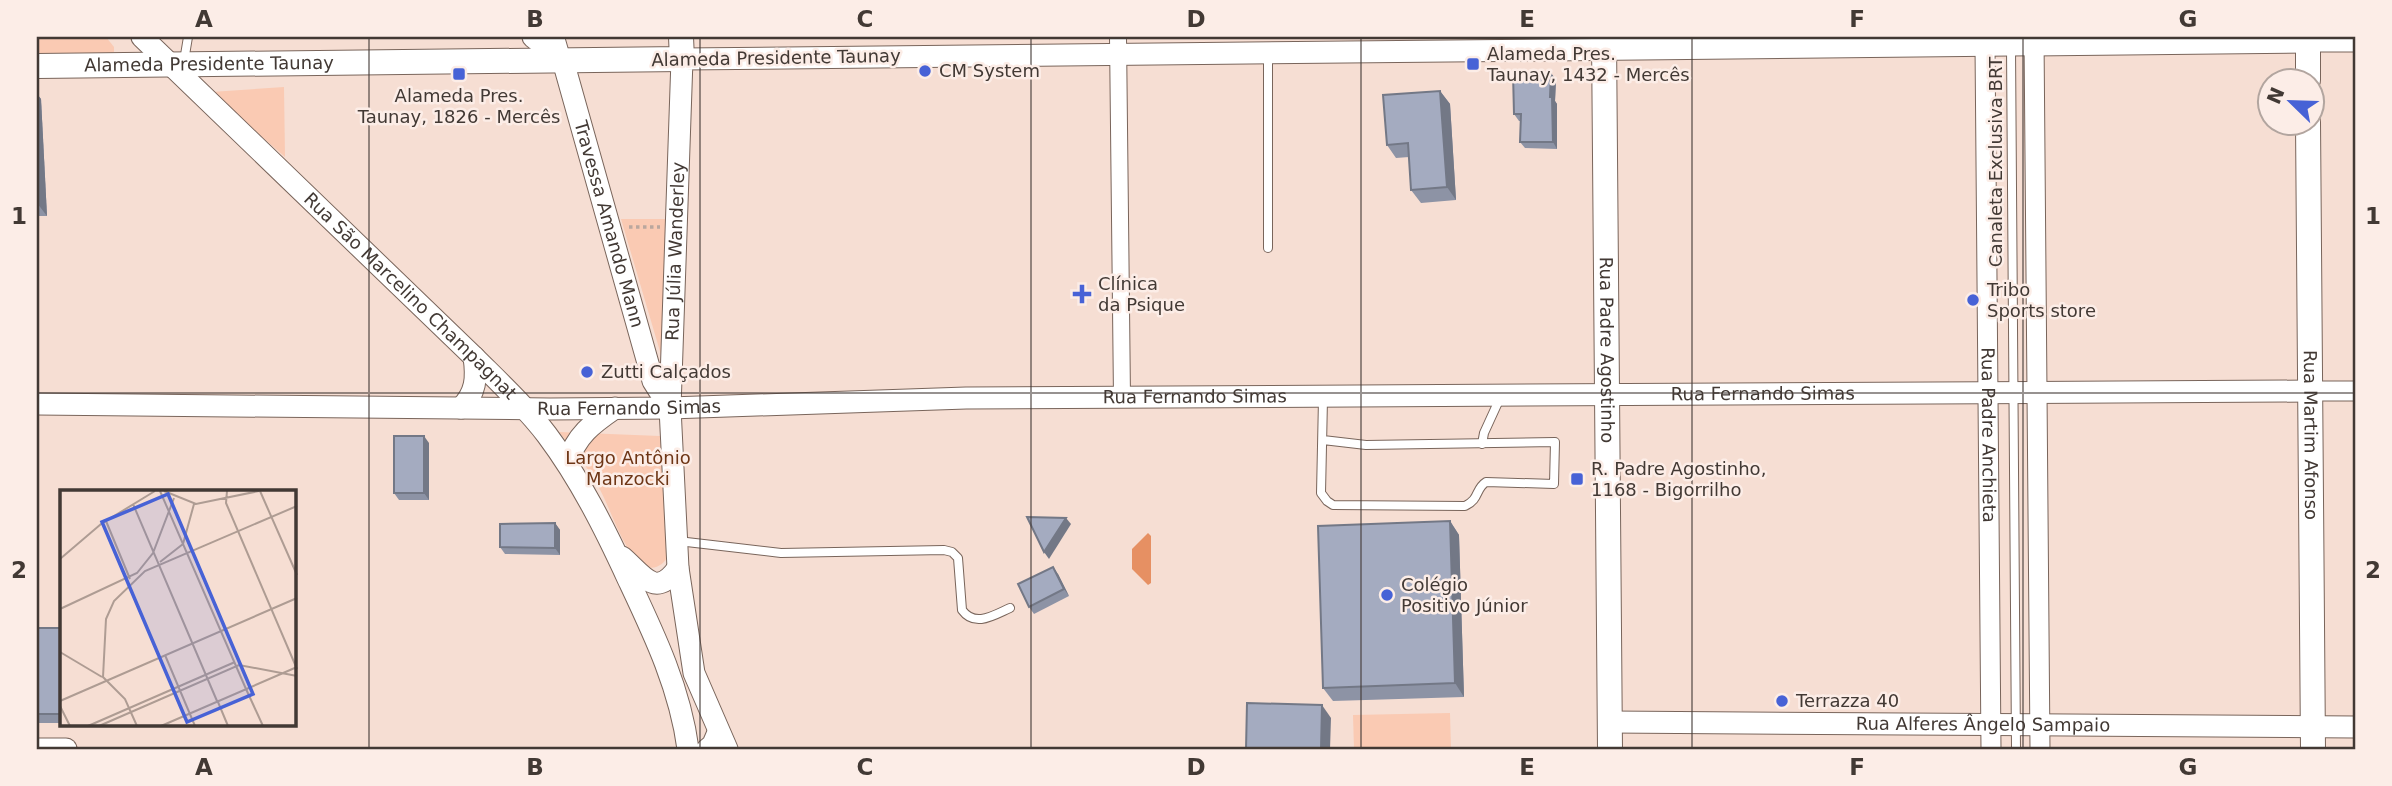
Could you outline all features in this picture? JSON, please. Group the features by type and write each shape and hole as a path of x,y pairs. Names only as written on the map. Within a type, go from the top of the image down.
{"main road":[{"name":"Rua São Marcelino Champagnat","path":"142,37 176,64 474,357 525,408 568,463 615,551 649,623 672,681 685,727 688,749"},
{"path":"533,37 563,61"},
{"name":"Alameda Presidente Taunay","path":"37,66 563,61 682,48 1118,46 1268,53 1604,43 2308,39"},
{"path":"2308,39 2308,66"},
{"name":"Rua Padre Agostinho","path":"1604,43 1611,749"},
{"name":"Rua Júlia Wanderley","path":"682,48 670,408 678,568 694,673 723,740"},
{"name":"Travessa Amando Mann","path":"563,61 653,381 670,408"},
{"name":"Rua Martim Afonso","path":"2308,136 2313,738"},
{"path":"461,408 468,402 475,386 477,378 474,357"},
{"name":"Rua Fernando Simas","path":"37,404 670,408 966,398 2311,391"},
{"path":"568,463 577,440 615,408"},
{"path":"615,551 652,583 661,584 669,580 678,568"},
{"name":"Rua Alferes Ângelo Sampaio","path":"1610,722 2040,725 2313,738 2355,727"},
{"path":"37,749 66,749"}],"street":[{"name":"Travessa Amando Mann","path":"556,37 563,61"},
{"name":"Alameda Presidente Taunay","path":"2308,39 2355,41"},
{"name":"Rua Padre Anchieta","path":"1985,41 1991,749"},
{"path":"2033,41 2040,749"},
{"path":"1118,46 1122,397"},
{"name":"Rua Fernando Simas","path":"2311,391 2355,391"},
{"path":"706,749 723,740"}],"lane":[{"path":"176,64 188,37"},
{"name":"Canaleta Exclusiva BRT","path":"2011,41 2016,749"},
{"path":"1268,53 1268,248"},
{"path":"1482,444 1501,395"},
{"path":"1323,396 1321,493 1333,505 1465,506 1473,502 1482,484 1486,482 1554,484 1555,442 1366,445 1323,440"},
{"path":"678,541 781,553 944,550 952,552 958,558 962,610 967,617 984,619 1010,608"}],"path":[{"path":"610,227 676,227"}],"green space":[{"path":"37,37 106,37 114,47 114,52 37,53"},
{"path":"284,87 285,157 211,92"},
{"path":"621,219 667,219 669,382"},
{"name":"Largo Antônio Manzocki","path":"559,432 660,436 668,556 662,564 652,568 637,561 618,530 594,479"},
{"path":"1450,713 1451,749 1354,749 1353,715"}],"shaded area":[{"path":"1148,533 1151,536 1151,583 1148,585 1132,569 1132,549"}],"building":[{"path":"1513,73 1551,73 1553,142 1520,142 1521,114 1514,114"},
{"path":"1440,91 1447,187 1411,190 1408,143 1387,145 1383,95"},
{"path":"394,436 424,436 424,493 394,493"},
{"path":"1027,517 1066,518 1044,552"},
{"path":"1450,521 1455,683 1323,688 1318,526"},
{"path":"555,523 555,548 500,547 500,524"},
{"path":"1053,567 1064,589 1029,607 1018,584"},
{"path":"37,628 60,628 60,714 37,714"},
{"path":"1247,703 1322,705 1321,749 1246,749"}],"place":[{"name":"Alameda Pres. Taunay, 1432 - Mercês","path":"1473,64"},
{"name":"CM System","path":"925,71"},
{"name":"Alameda Pres. Taunay, 1826 - Mercês","path":"459,74"},
{"name":"Clínica da Psique","path":"1082,294"},
{"name":"Tribo Sports store","path":"1973,300"},
{"name":"Zutti Calçados","path":"587,372"},
{"name":"R. Padre Agostinho, 1168 - Bigorrilho","path":"1577,479"},
{"name":"Colégio Positivo Júnior","path":"1387,595"},
{"name":"Terrazza 40","path":"1782,701"}]}
